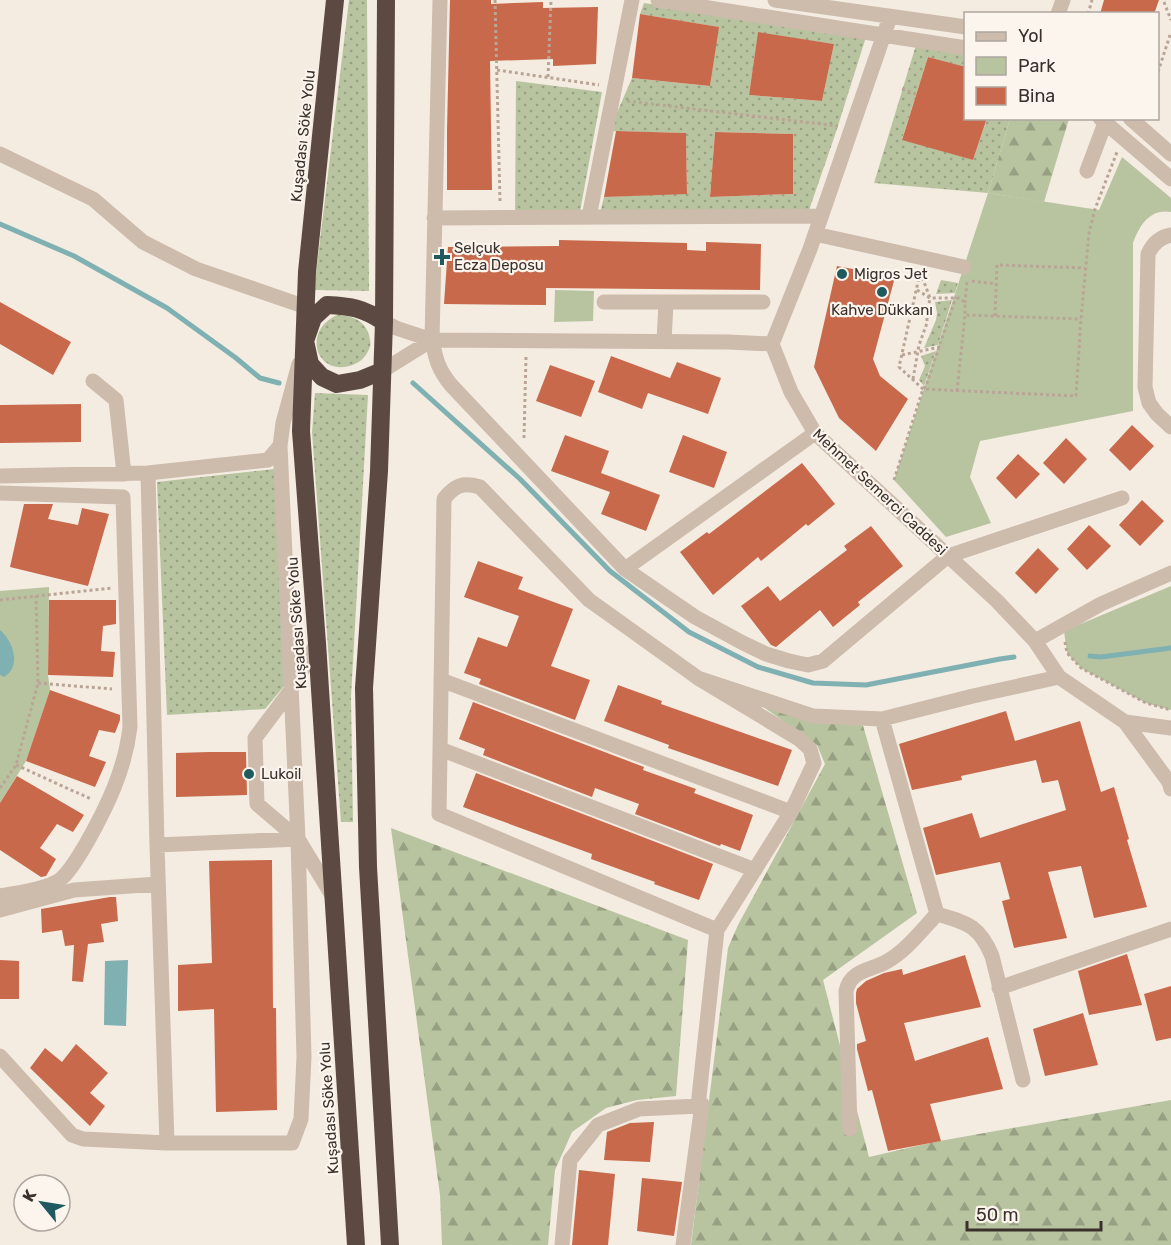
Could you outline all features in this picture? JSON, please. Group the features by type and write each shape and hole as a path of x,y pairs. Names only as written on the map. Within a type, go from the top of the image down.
{"highway":[{"name":"Kuşadası Söke Yolu","path":"335,0 307,272 301,431 356,1245"},
{"path":"386,0 384,322 378,483 364,688 368,867 390,1245"},
{"path":"327,305 313,318 305,341 310,364 322,377 337,384 360,380 382,371"},
{"path":"306,307 347,306 363,310 384,322"}],"street":[{"path":"440,0 432,340 437,362 442,374 451,385 625,569 722,633 766,654 808,665 823,661 948,556 1122,498"},
{"path":"589,217 632,0"},
{"path":"658,0 964,48"},
{"path":"775,0 964,27"},
{"path":"384,322 432,340 664,341 772,345 815,234 890,16"},
{"path":"1132,120 1171,154"},
{"path":"1087,171 1103,121 1171,179"},
{"path":"0,154 93,200 143,242 187,265 306,307"},
{"path":"434,218 821,216"},
{"path":"815,234 965,274"},
{"path":"1171,235 1160,238 1149,254 1145,387 1149,403 1157,414 1171,426"},
{"path":"604,302 763,302"},
{"path":"664,341 666,303"},
{"path":"382,371 432,340"},
{"path":"0,1056 72,1135 83,1139 166,1143 292,1143 301,1119 304,1058 298,839 280,446 283,423 305,341"},
{"name":"Mehmet Semerci Caddesi","path":"772,345 791,392 814,433 997,601 1035,641 1059,677 1125,722 1169,782 1171,789"},
{"path":"93,381 116,400 124,474"},
{"path":"625,569 814,433"},
{"path":"0,476 148,473 268,460 280,446"},
{"path":"0,896 42,887 62,879 78,857 115,788 128,746 130,727 123,497 131,485 148,473"},
{"path":"148,473 166,1143"},
{"path":"683,1245 700,1105 717,930 791,812 814,763 810,749 800,739 698,678 589,600 480,488 468,484 453,488 444,499 439,813 717,930"},
{"path":"0,493 123,497"},
{"path":"1035,641 1101,604 1171,573"},
{"path":"317,643 291,690 255,738 257,804 298,839 332,895"},
{"path":"698,678 813,716 882,719 1059,677"},
{"path":"441,680 791,812"},
{"path":"882,719 937,914"},
{"path":"1125,722 1171,728"},
{"path":"440,748 755,870"},
{"path":"157,845 298,839"},
{"path":"0,910 74,890 158,885"},
{"path":"937,914 968,924 983,938 992,956 1023,1080"},
{"path":"850,1129 846,992 848,984 852,978 862,972 891,959 937,914"},
{"path":"999,988 1171,929"},
{"path":"562,1245 570,1160 598,1125 639,1109 700,1105"}],"path":[{"path":"495,0 500,218"},
{"path":"548,77 551,0"},
{"path":"1164,2 1171,20"},
{"path":"1159,69 1171,32"},
{"path":"497,70 600,85"},
{"path":"902,89 916,94"},
{"path":"612,100 851,127"},
{"path":"913,379 921,339 927,323 930,298 920,272 899,367 923,389 1076,396 1089,233 1095,209 1117,151 1125,139"},
{"path":"994,316 998,265 1086,268"},
{"path":"957,391 965,315 965,274"},
{"path":"917,290 930,298 960,297 965,303"},
{"path":"894,480 956,297"},
{"path":"965,315 1081,319"},
{"path":"525,420 526,340"},
{"path":"902,355 940,347"},
{"path":"0,600 126,586"},
{"path":"0,788 16,765 38,683 36,596"},
{"path":"1065,642 1067,653 1081,668 1146,703 1171,710"},
{"path":"38,683 129,690"},
{"path":"16,765 106,806"}],"green space":[{"path":"349,0 367,0 369,291 314,290"},
{"path":"644,3 866,37 807,216 599,217 604,197 687,193 686,133 609,131 632,78 710,86 718,27 640,14","holes":["758,33 834,44 822,101 749,95","715,132 792,134 793,194 710,197"]},
{"path":"916,45 964,53 964,67 928,57 902,139 973,160 987,120 1010,120 988,193 874,183"},
{"path":"516,81 602,92 579,217 515,217"},
{"path":"1010,120 1069,120 1044,202 988,193"},
{"path":"1122,157 1171,198 1171,212 1157,213 1146,220 1133,243 1133,411 980,441 970,477 991,523 946,537 894,480 988,193 1099,210"},
{"path":"941,280 958,283 955,293 936,294"},
{"path":"555,290 594,291 593,321 554,322"},
{"path":"952,300 938,345 924,348 936,320 935,302"},
{"path":"337,315 354,318 363,324 369,334 370,345 364,358 349,366 338,367 328,364 321,358 318,350 319,331 326,322"},
{"path":"936,351 924,386 919,380 925,366 921,356"},
{"path":"315,393 368,395 351,697 353,822 341,822 312,432"},
{"path":"275,469 285,685 265,709 167,715 157,482"},
{"path":"1171,586 1171,710 1146,703 1081,668 1067,653 1064,631"},
{"path":"49,587 48,675 50,690 26,761 0,803 0,591"},
{"path":"759,704 862,722 917,913 823,980 869,1157 934,1142 1171,1100 1171,1245 691,1245 728,948 738,925 825,764 817,745"},
{"path":"391,828 688,940 676,1096 637,1100 606,1108 572,1132 555,1170 548,1245 442,1245 440,1195"}],"water":[{"path":"0,630 9,640 14,654 13,667 4,677 0,675"},
{"path":"128,960 126,1026 104,1025 105,961"}],"building":[{"path":"450,0 491,0 491,4 543,2 543,8 598,7 596,64 553,66 553,59 490,61 492,190 447,190"},
{"path":"1104,0 1159,0 1155,12 1101,12"},
{"path":"640,14 719,27 710,86 632,78"},
{"path":"758,32 834,44 822,101 749,95"},
{"path":"928,57 964,66 964,120 986,120 973,160 902,140"},
{"path":"616,131 686,133 687,194 604,197"},
{"path":"715,132 793,134 793,194 710,197"},
{"path":"559,240 687,243 687,250 706,251 706,242 761,244 760,290 546,288 546,305 444,304 448,247 559,246"},
{"path":"837,266 895,277 873,359 880,376 908,399 876,451 839,418 814,367"},
{"path":"0,302 71,342 53,375 0,344"},
{"path":"611,356 670,378 677,362 721,378 708,414 648,393 642,409 598,392"},
{"path":"550,365 595,381 581,417 536,401"},
{"path":"81,404 81,442 0,443 0,405"},
{"path":"1132,425 1154,446 1130,471 1109,450"},
{"path":"565,435 609,451 601,473 660,495 646,531 601,514 610,492 551,471"},
{"path":"683,435 727,452 714,488 669,472"},
{"path":"1066,438 1087,459 1064,484 1043,463"},
{"path":"1018,454 1040,474 1016,499 996,478"},
{"path":"802,463 835,504 808,526 806,524 761,561 758,557 713,595 680,552 707,532 709,534"},
{"path":"1142,500 1164,521 1140,546 1119,525"},
{"path":"24,504 53,504 48,519 78,525 82,508 109,514 88,586 10,567"},
{"path":"1089,525 1111,546 1087,570 1067,549"},
{"path":"871,526 903,566 858,602 860,605 833,627 820,610 776,647 771,645 741,606 768,586 780,601 847,550 844,546"},
{"path":"1038,548 1059,569 1036,594 1015,573"},
{"path":"478,561 523,577 518,589 573,609 551,666 590,680 575,720 479,684 481,679 464,673 478,637 507,647 519,616 464,597"},
{"path":"49,600 116,600 116,624 103,626 101,651 115,652 113,677 48,675"},
{"path":"618,685 662,701 661,704 792,750 778,786 668,748 669,745 604,721"},
{"path":"50,690 120,715 115,733 99,730 89,756 106,762 95,787 26,761"},
{"path":"473,702 644,767 643,770 696,789 694,793 753,815 740,851 721,844 720,846 635,814 639,804 595,788 592,797 483,755 485,749 459,739"},
{"path":"1006,711 1015,741 1080,721 1101,792 1114,787 1147,907 1094,918 1081,866 1048,872 1067,938 1014,948 1002,901 1010,899 1000,862 936,875 923,828 972,813 980,838 1066,810 1058,780 1042,783 1036,760 961,776 962,780 912,790 899,744"},
{"path":"246,752 247,795 176,797 176,753"},
{"path":"476,773 713,864 699,900 591,859 592,854 463,807"},
{"path":"17,776 84,815 73,832 57,824 40,848 56,859 46,876 41,877 0,850 0,803"},
{"path":"272,860 273,1008 276,1008 277,1110 216,1112 214,1009 178,1011 178,965 212,963 209,861"},
{"path":"116,897 118,921 101,924 104,942 88,944 83,982 72,981 74,945 65,946 62,930 42,933 41,909"},
{"path":"1127,954 1142,1005 1089,1015 1078,971"},
{"path":"965,955 981,1007 904,1023 915,1061 988,1037 1003,1089 930,1104 941,1141 888,1151 872,1090 868,1091 857,1049 857,1044 866,1041 856,1003 857,989 866,981 884,973 902,969 903,975"},
{"path":"0,960 19,961 19,999 0,999"},
{"path":"1171,986 1171,1038 1156,1041 1144,994"},
{"path":"1083,1013 1098,1065 1045,1076 1033,1029"},
{"path":"76,1044 108,1073 90,1093 105,1106 90,1126 30,1068 45,1048 62,1062"},
{"path":"654,1122 650,1162 604,1160 607,1132 630,1123"},
{"path":"579,1170 615,1174 608,1245 572,1245"},
{"path":"642,1178 682,1182 674,1236 637,1231"}],"waterway":[{"path":"0,224 74,256 167,308 260,378 279,383"},
{"path":"413,383 520,479 610,571 689,632 758,667 813,683 866,685 1014,657"},
{"path":"1090,656 1101,657 1171,648"}],"place":[{"name":"Selçuk Ecza Deposu","path":"442,257"},
{"name":"Migros Jet","path":"842,274"},
{"name":"Kahve Dükkanı","path":"882,292"},
{"name":"Lukoil","path":"249,774"}]}
